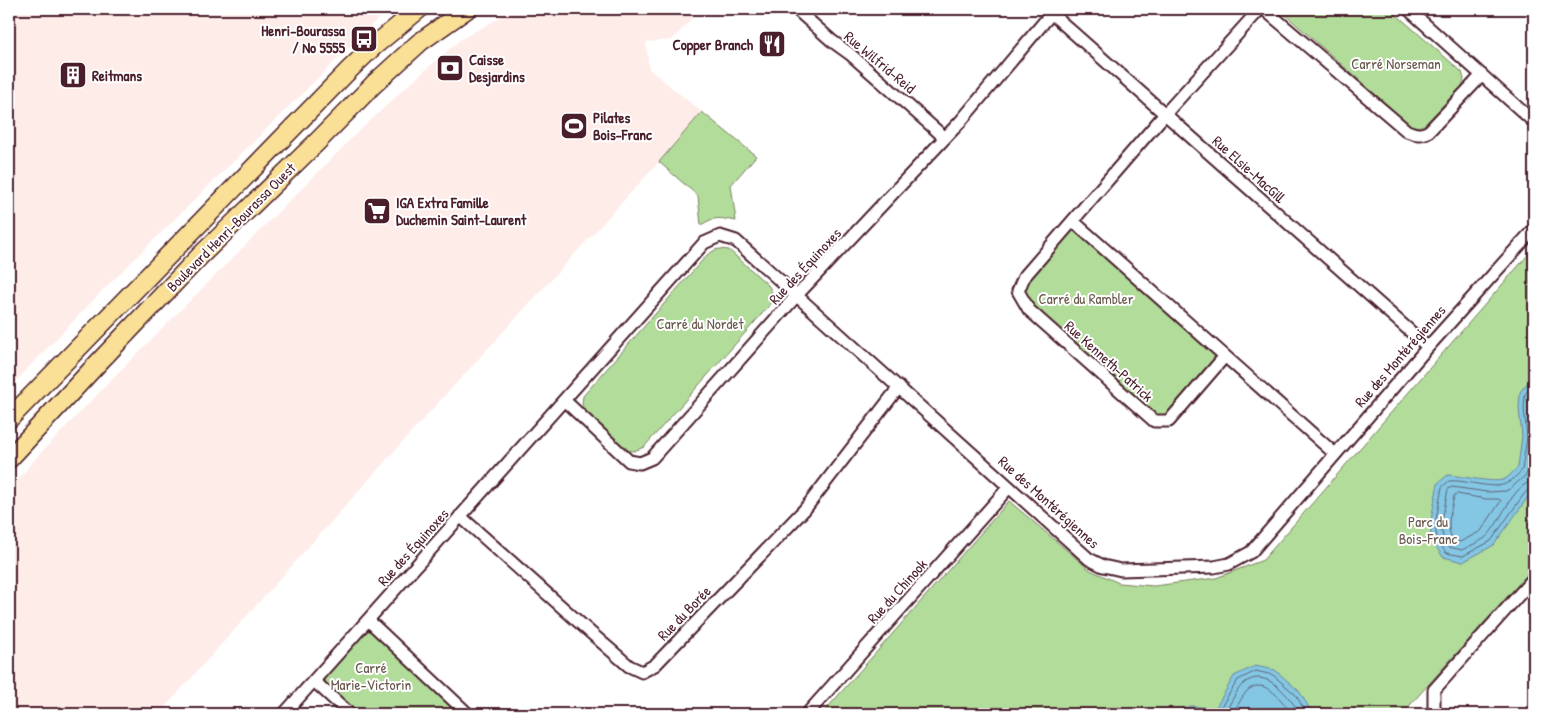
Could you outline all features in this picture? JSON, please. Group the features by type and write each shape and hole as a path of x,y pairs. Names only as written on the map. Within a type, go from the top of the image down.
{"main road":[{"name":"Boulevard Henri-Bourassa Ouest","path":"9,419 348,71 374,46 419,9"},
{"name":"Boulevard Henri-Bourassa Ouest","path":"9,459 91,369 200,256 374,84 420,42 467,9"}],"street":[{"name":"Rue Wilfrid-Reid","path":"796,9 944,137"},
{"path":"1262,9 1407,131 1415,134 1424,134 1429,131 1482,75"},
{"name":"Rue Kenneth-Patrick","path":"1225,356 1169,421 1154,421 1029,310 1018,291 1024,276 1165,114 1262,9"},
{"path":"1408,9 1534,122"},
{"name":"Rue des Équinoxes","path":"564,400 629,461 640,463 652,458 797,295 960,122 1053,11"},
{"name":"Rue Elsie-MacGill","path":"1053,11 1165,114 1428,347"},
{"path":"1073,221 1334,453"},
{"name":"Rue des Montérégiennes","path":"720,236 736,241 1089,560 1103,566 1121,570 1214,567 1229,564 1251,552 1334,453 1534,229"},
{"name":"Rue des Équinoxes","path":"284,714 704,242 720,236"},
{"name":"Rue du Borée","path":"460,516 629,666 642,672 654,665 805,509 899,387"},
{"name":"Rue du Chinook","path":"807,714 1009,487"},
{"path":"1436,712 1434,690 1534,578"},
{"path":"368,620 468,714"},
{"path":"314,681 350,714"}],"shaded area":[{"path":"9,9 388,9 104,289 9,388"},
{"path":"515,9 701,9 672,40 646,42 649,69 702,112 659,162 406,438 159,714 9,714 9,491 34,460 118,373 357,133 460,40"}],"green space":[{"name":"Carré Norseman","path":"1280,9 1390,9 1462,72 1464,79 1462,86 1424,125 1417,127 1410,125"},
{"path":"702,112 756,156 731,185 736,221 718,218 701,225 698,196 659,162"},
{"name":"Carré du Rambler","path":"1073,221 1225,356 1169,421 1154,421 1029,310 1018,291"},
{"name":"Parc du Bois-Franc","path":"1534,248 1534,567 1402,714 822,714 1009,501 1090,570 1119,583 1154,586 1216,578 1263,560"},
{"name":"Carré du Nordet","path":"719,249 729,250 770,287 772,298 769,306 644,447 634,451 625,450 584,412 583,396 707,255"},
{"name":"Carré Marie-Victorin","path":"368,620 468,714 350,714 314,681"}],"water":[{"path":"1533,376 1534,491 1494,545 1463,562 1443,557 1432,541 1430,525 1438,483 1448,475 1484,480 1503,480 1518,467 1522,436 1519,409 1520,392"},
{"path":"1255,666 1275,670 1299,691 1313,714 1163,714 1191,706 1215,709 1234,676"}],"place":[{"name":"Henri-Bourassa / No 5555","path":"364,39"},
{"name":"Copper Branch","path":"772,44"},
{"name":"Caisse Desjardins","path":"450,68"},
{"name":"Reitmans","path":"73,75"},
{"name":"Pilates Bois-Franc","path":"574,126"},
{"name":"IGA Extra Famille Duchemin Saint-Laurent","path":"377,211"}]}
